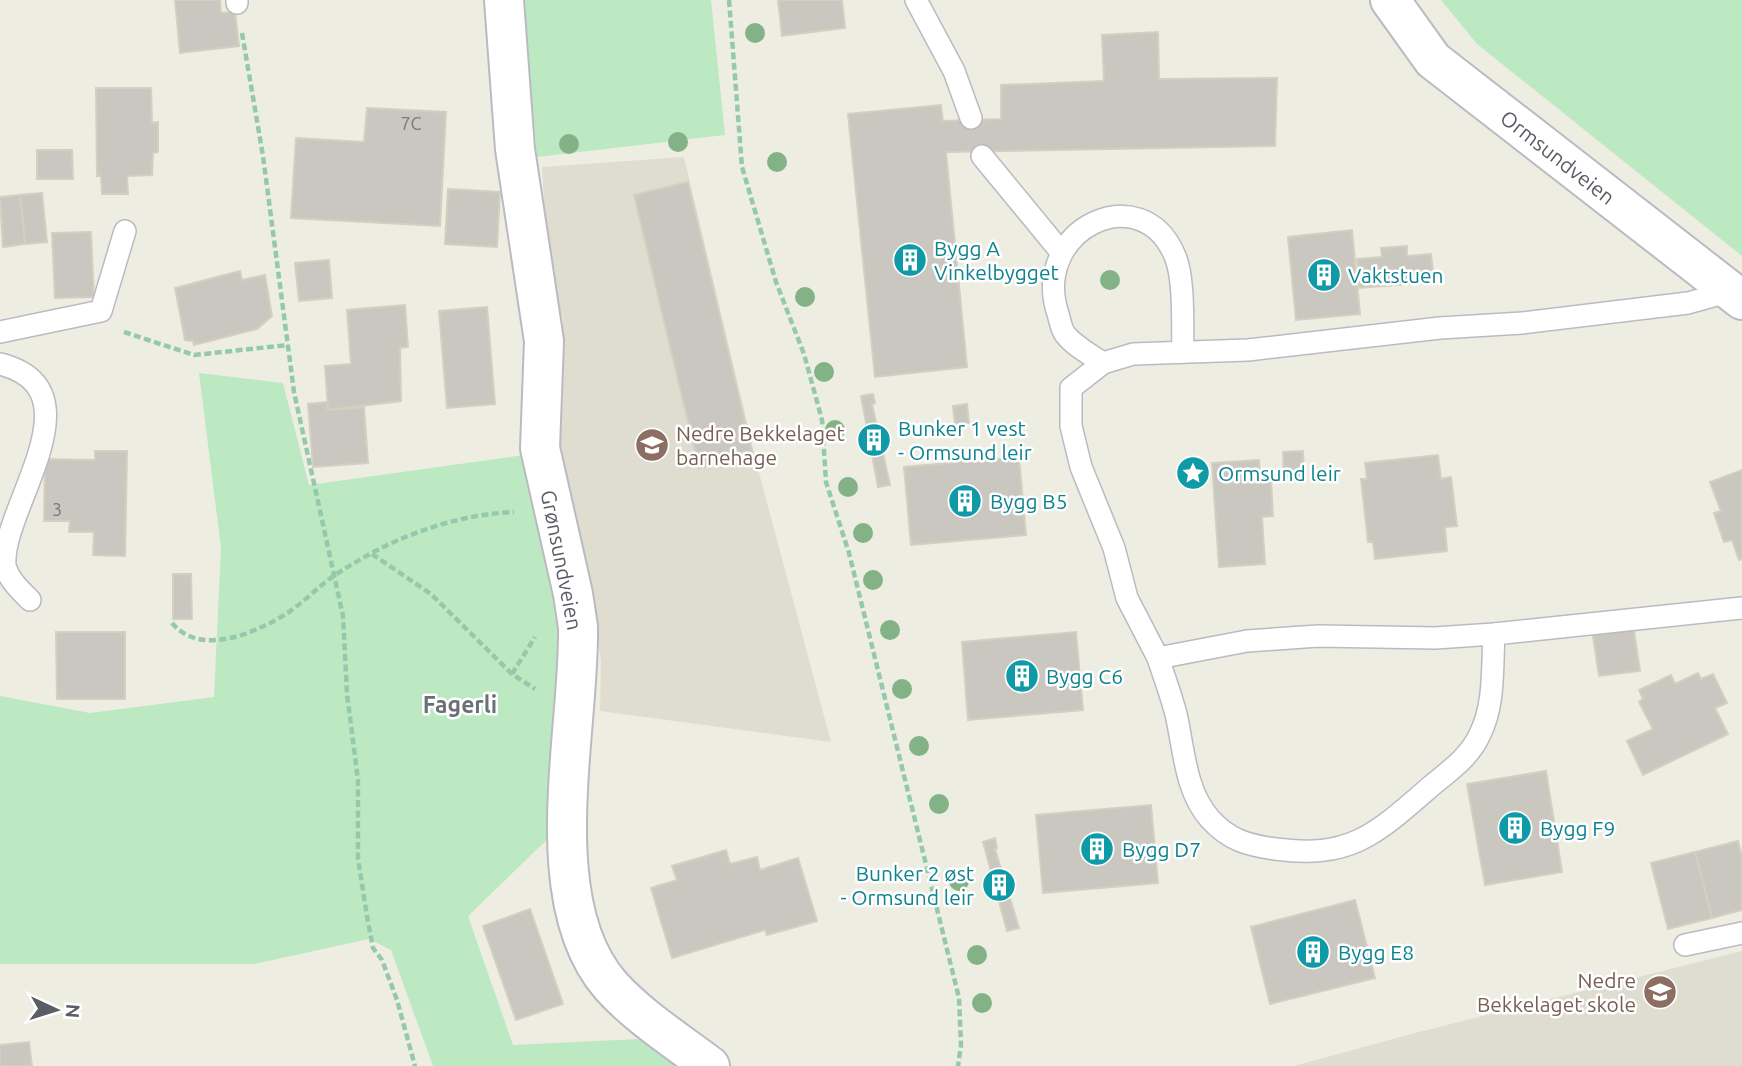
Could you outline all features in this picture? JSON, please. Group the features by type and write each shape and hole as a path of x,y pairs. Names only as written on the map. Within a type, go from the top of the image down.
{"street":[{"name":"Grønsundveien","path":"504,0 516,160 544,341 540,448 578,627 566,834 573,896 588,946 610,985 653,1023 710,1066"},
{"name":"Ormsundveien","path":"1390,0 1433,60 1737,295"}],"lane":[{"path":"916,0 954,71 971,118"},
{"path":"982,156 1061,252"},
{"path":"1103,363 1064,333 1052,289 1054,268 1061,252 1082,231 1107,217 1141,220 1157,228 1176,257 1183,352"},
{"path":"0,332 101,311 125,231"},
{"path":"1494,634 1490,703 1481,733 1467,755 1397,816 1361,841 1336,850 1309,853 1246,845 1227,836 1208,817 1192,792 1175,710 1158,658 1128,598 1114,548 1082,467 1071,426 1071,388 1103,363 1133,354 1248,350 1440,328 1522,323 1737,295"},
{"path":"0,364 17,368 30,378 41,398 43,413 33,460 2,542 5,566 12,581 30,600"},
{"path":"1158,658 1259,640 1494,634 1742,608"},
{"path":"1685,945 1742,933"}],"path":[{"path":"729,0 743,167 776,282 804,354 822,420 826,482 849,553 959,998 961,1045 958,1066"},
{"path":"237,1 263,156 288,345 307,458 342,616 347,694 358,780 358,859 367,916 373,948 382,960 393,990 415,1066"},
{"path":"101,311 121,331 194,355 288,345"},
{"path":"172,623 179,632 192,638 239,636 289,611 335,575 400,539 473,514 554,510"},
{"path":"372,554 431,594 512,674 546,696 573,707"}],"shaded area":[{"name":"Nedre Bekkelaget barnehage","path":"684,157 758,469 831,742 600,711 601,662 590,580 553,460 563,318 552,300 539,222 545,219 542,167"},
{"name":"Nedre Bekkelaget skole","path":"1742,951 1742,1066 1294,1066 1415,1033"}],"green space":[{"path":"523,0 711,0 725,135 537,157"},
{"path":"1441,0 1742,0 1742,256 1477,44"},
{"path":"199,373 283,383 309,485 524,455 566,641 556,831 468,916 513,1045 638,1039 675,1066 433,1066 391,950 369,939 254,964 0,964 0,696 90,713 214,697 221,548"}],"building":[{"path":"175,0 220,0 221,13 235,12 239,46 180,53"},
{"path":"778,0 842,0 845,28 782,36"},
{"name":"Bygg A Vinkelbygget","path":"1158,32 1159,79 1277,78 1275,146 946,152 967,367 875,377 848,114 941,105 943,121 1001,119 1001,85 1104,81 1102,35"},
{"path":"96,88 151,88 152,123 158,122 158,152 153,153 152,175 127,176 128,194 102,194 101,176 97,176"},
{"path":"367,108 446,112 440,226 291,218 296,138 364,142"},
{"path":"37,150 72,150 73,179 37,179"},
{"path":"688,182 753,455 699,468 634,195"},
{"path":"448,189 500,192 497,247 445,244"},
{"path":"42,193 47,242 25,244 20,195"},
{"path":"20,195 25,244 3,247 0,197"},
{"name":"Vaktstuen","path":"1352,230 1360,314 1296,320 1288,237"},
{"path":"91,232 94,297 55,298 52,233"},
{"path":"1407,246 1407,256 1431,254 1434,282 1359,288 1357,259 1382,257 1381,248"},
{"path":"329,260 332,298 299,301 295,263"},
{"path":"240,271 242,280 265,275 272,316 257,329 194,345 193,341 185,340 175,288"},
{"path":"405,305 408,347 400,348 401,401 328,410 325,366 351,364 347,310"},
{"path":"487,307 495,404 447,408 439,311"},
{"name":"Bunker 1 vest - Ormsund leir","path":"873,394 875,403 872,404 890,485 878,487 861,396"},
{"path":"327,402 328,410 364,407 368,463 313,467 308,404"},
{"path":"967,404 969,423 955,425 953,406"},
{"path":"95,451 127,451 125,556 93,555 94,532 69,532 70,521 44,521 45,459 95,460"},
{"path":"1303,451 1304,477 1284,478 1283,452"},
{"path":"1438,455 1441,479 1451,477 1457,526 1445,527 1447,551 1375,559 1373,542 1368,542 1361,479 1367,479 1365,463"},
{"name":"Bygg B5","path":"1019,457 1026,535 911,545 904,467"},
{"path":"1259,460 1260,480 1271,480 1273,516 1262,517 1265,564 1219,567 1212,463"},
{"path":"1742,470 1742,559 1739,560 1732,540 1724,542 1714,513 1721,511 1710,482"},
{"path":"173,574 191,574 192,619 173,619"},
{"path":"1633,624 1640,671 1599,676 1592,630"},
{"path":"56,632 125,632 125,699 57,699"},
{"name":"Bygg C6","path":"1076,632 1083,710 968,720 962,642"},
{"path":"1698,673 1701,679 1713,674 1727,703 1715,708 1728,734 1643,775 1627,741 1653,729 1639,702 1643,699 1639,690 1671,675 1675,684"},
{"name":"Bygg F9","path":"1546,771 1562,872 1485,885 1467,784"},
{"name":"Bygg D7","path":"1151,805 1158,883 1043,893 1036,815"},
{"name":"Bunker 2 øst - Ormsund leir","path":"995,838 995,849 1019,928 1007,931 983,842"},
{"path":"1738,841 1742,857 1742,910 1712,918 1695,852"},
{"path":"726,850 730,864 757,857 760,870 798,858 817,921 767,935 765,930 672,958 651,888 677,880 672,866"},
{"path":"1695,852 1712,918 1668,929 1651,863"},
{"name":"Bygg E8","path":"1355,900 1375,978 1270,1004 1251,927"},
{"path":"530,909 563,1004 516,1020 483,926"},
{"path":"29,1042 32,1066 0,1066 0,1045"}],"place":[{"name":"Bygg A Vinkelbygget","path":"910,260"},
{"name":"Vaktstuen","path":"1324,275"},
{"name":"Bunker 1 vest - Ormsund leir","path":"874,440"},
{"name":"Nedre Bekkelaget barnehage","path":"652,445"},
{"name":"Ormsund leir","path":"1193,473"},
{"name":"Bygg B5","path":"965,501"},
{"name":"Bygg C6","path":"1022,676"},
{"name":"Bygg F9","path":"1515,828"},
{"name":"Bygg D7","path":"1097,849"},
{"name":"Bunker 2 øst - Ormsund leir","path":"999,885"},
{"name":"Bygg E8","path":"1313,952"},
{"name":"Nedre Bekkelaget skole","path":"1660,992"}],"district":[{"name":"Fagerli","path":"460,704"}]}
